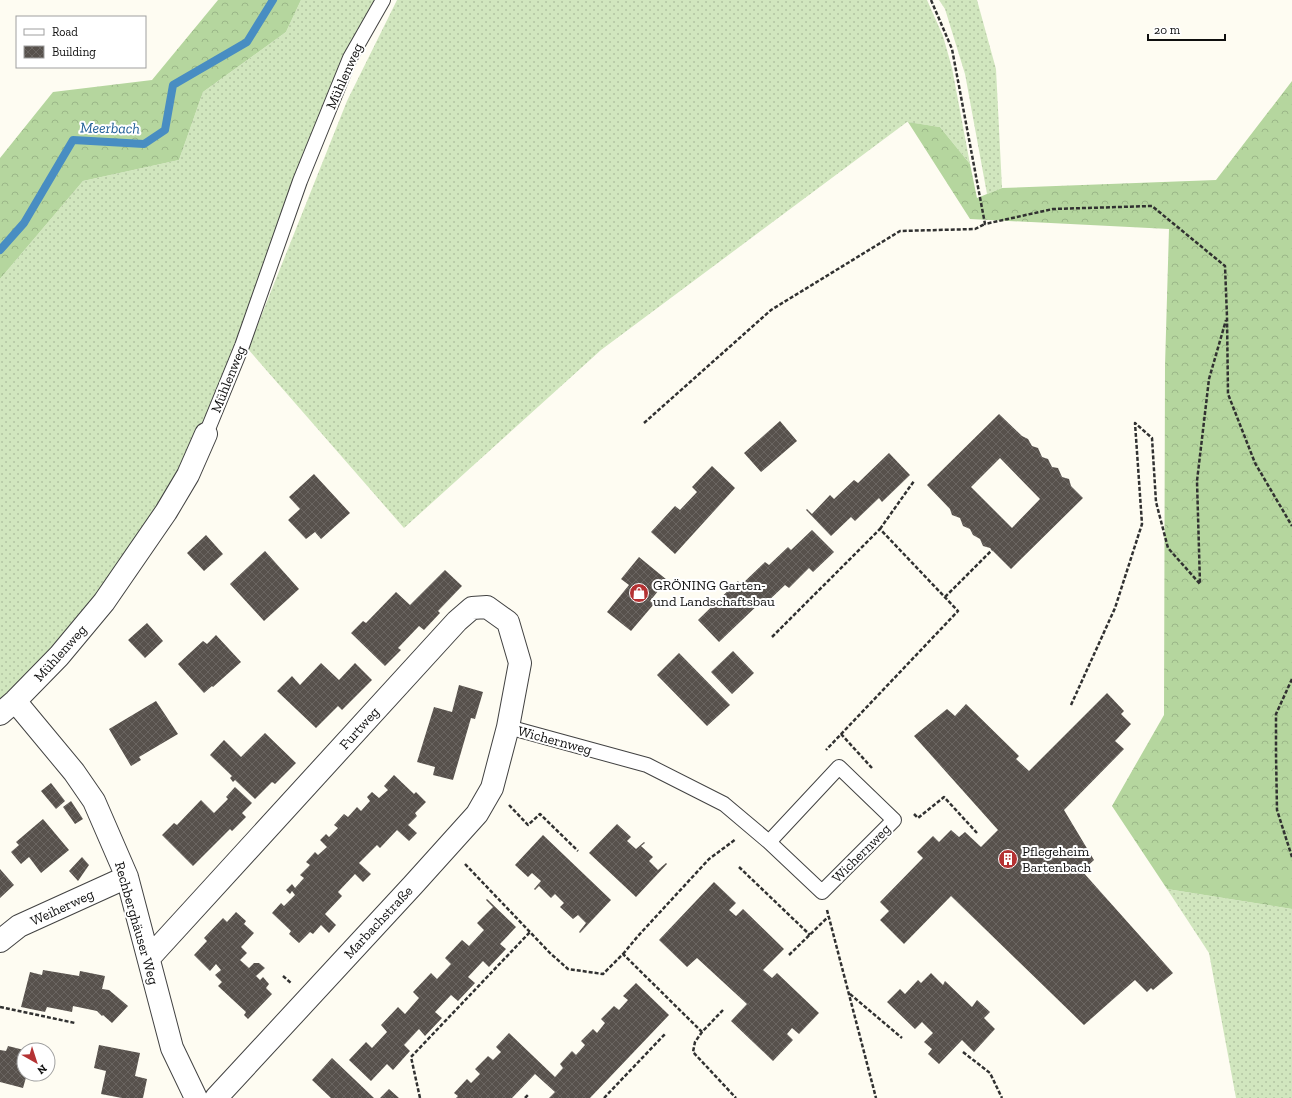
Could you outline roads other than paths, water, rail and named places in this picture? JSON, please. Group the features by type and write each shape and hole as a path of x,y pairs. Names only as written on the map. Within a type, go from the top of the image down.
{"street":[{"name":"Mühlenweg","path":"8,708 59,656 104,602 166,512 188,475 206,434"},
{"name":"Furtweg","path":"149,958 457,621 472,608 486,607 508,622 520,664 508,727"},
{"name":"Rechberghäuser Weg","path":"8,708 74,772 94,801 127,877 172,1048 196,1098"},
{"name":"Marbachstraße","path":"216,1098 477,814 492,788 508,727"},
{"name":"Weiherweg","path":"0,941 19,926 127,877"}],"lane":[{"name":"Mühlenweg","path":"206,434 242,346 300,182 350,58 383,0"},
{"name":"Wichernweg","path":"508,727 647,765 724,804 769,842 822,892 894,820 840,767 769,842"}],"waterway":[{"name":"Meerbach","path":"0,250 24,223 73,140 144,144 165,130 173,85 247,42 273,0"}],"place":[{"name":"GRÖNING Garten- und Landschaftsbau","path":"639,593"},
{"name":"Pflegeheim Bartenbach","path":"1008,859"}]}
